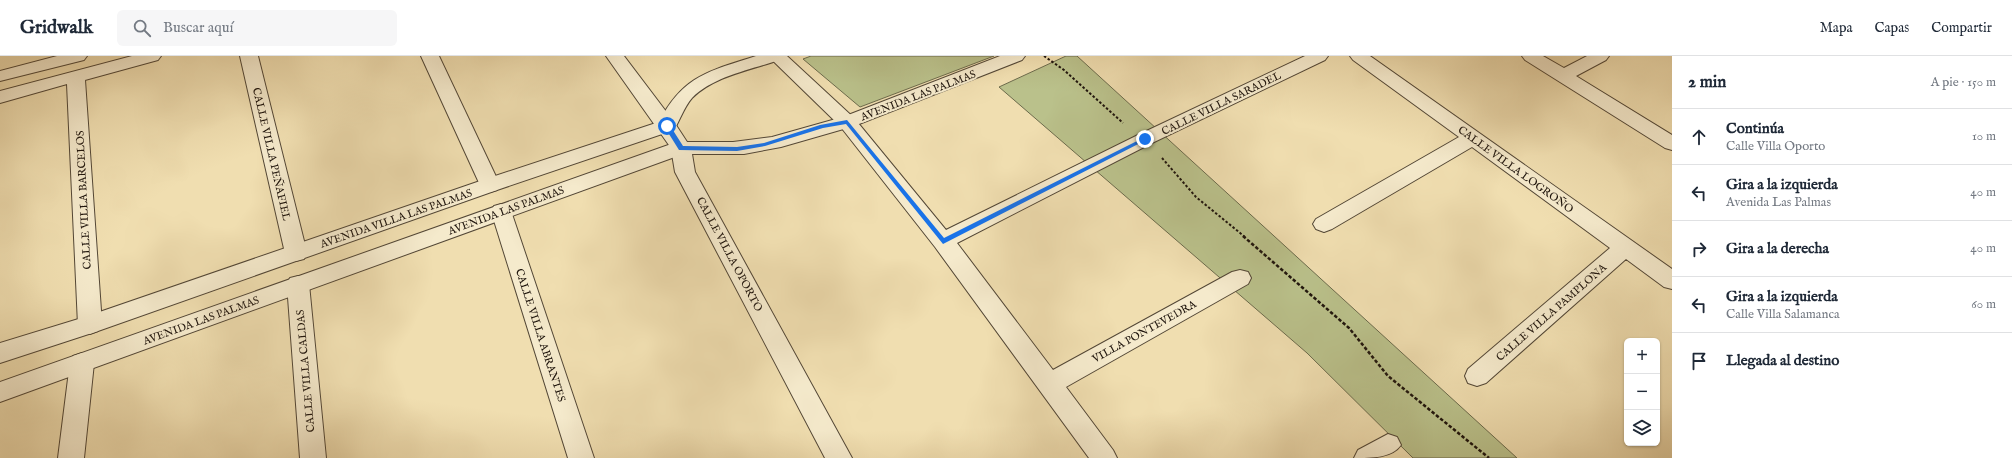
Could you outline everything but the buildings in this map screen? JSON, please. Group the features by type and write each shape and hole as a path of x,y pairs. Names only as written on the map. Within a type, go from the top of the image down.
{"street":[{"path":"0,76 78,56"},
{"path":"0,97 152,56"},
{"name":"CALLE VILLA PEÑAFIEL","path":"249,56 296,253"},
{"path":"430,56 490,185"},
{"name":"CALLE VILLA OPORTO","path":"615,56 667,126 681,148 685,172 839,458"},
{"path":"667,126 675,110 686,95 707,80 773,56"},
{"path":"777,56 847,122 943,241 1104,458"},
{"name":"AVENIDA LAS PALMAS","path":"0,392 501,211 681,148 737,149 765,144 822,126 847,122 1016,56"},
{"name":"CALLE VILLA SARADEL","path":"943,241 1145,139 1319,56"},
{"name":"CALLE VILLA LOGROÑO","path":"1359,56 1672,281"},
{"path":"1531,56 1672,144"},
{"path":"1563,76 1600,56"},
{"name":"CALLE VILLA BARCELOS","path":"76,76 90,325"},
{"name":"AVENIDA VILLA LAS PALMAS","path":"0,352 90,325 490,185 667,126"},
{"path":"1324,224 1474,138"},
{"name":"CALLE VILLA ABRANTES","path":"501,211 581,458"},
{"name":"CALLE VILLA PAMPLONA","path":"1477,376 1625,247"},
{"name":"VILLA PONTEVEDRA","path":"1049,384 1240,278"},
{"name":"CALLE VILLA CALDAS","path":"298,284 313,458"},
{"path":"70,458 82,363"}],"path":[{"path":"1044,56 1064,70 1121,121 1145,139 1196,197 1269,257 1349,328 1388,376 1489,458"}],"green space":[{"path":"811,56 994,56 860,107 803,59"},
{"path":"1066,56 1077,56 1517,458 1413,458 1307,353 999,87"}],"route":[{"path":"667,126 681,148 737,149 765,144 822,126 847,122 943,241 1145,139"}]}
